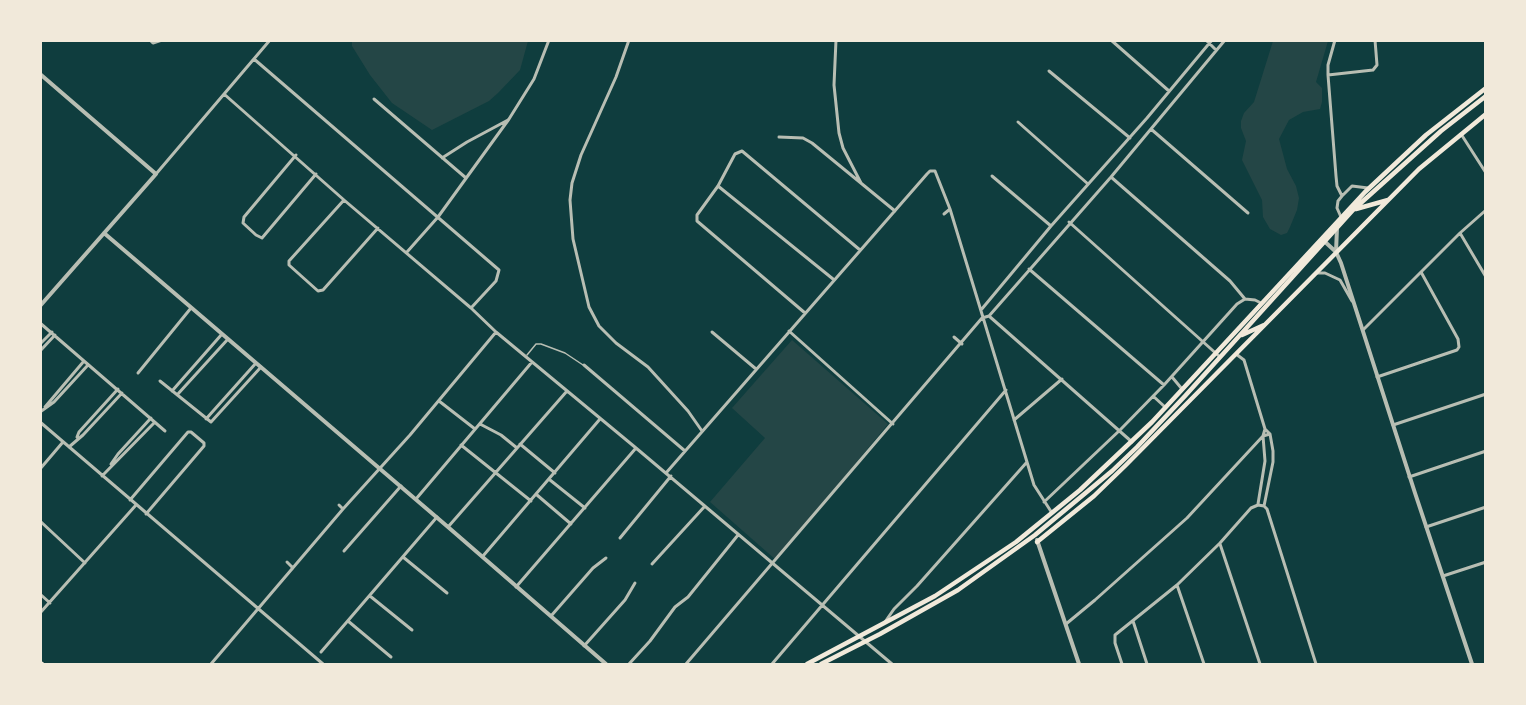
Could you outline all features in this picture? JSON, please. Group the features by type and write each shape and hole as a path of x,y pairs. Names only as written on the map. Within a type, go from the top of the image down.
{"main road":[{"path":"807,664 935,596 1016,542 1052,513 1132,442 1369,188 1426,135 1485,88"},
{"path":"821,664 958,590 1035,536 1073,504 1137,447 1239,336 1323,239 1337,228 1342,219 1441,131 1485,96"},
{"path":"1038,542 1088,501 1133,459 1419,169 1485,114"},
{"path":"1353,210 1389,200"},
{"path":"1239,336 1269,323"},
{"path":"1222,355 1236,354"},
{"path":"1073,504 1088,501"}],"street":[{"path":"150,40 153,43 162,40"},
{"path":"40,306 270,40"},
{"path":"407,252 438,217 509,119 534,79 549,40"},
{"path":"629,40 616,77 580,155 572,183 570,217 573,239 589,307 599,326 616,343 655,374 688,411 702,431"},
{"path":"836,40 834,85 839,133 843,148 861,183"},
{"path":"1111,40 1169,90"},
{"path":"1206,40 1211,42 1216,50"},
{"path":"686,664 982,318 989,316 1069,222 1111,177 1225,40"},
{"path":"1335,40 1328,64 1328,75 1336,176 1342,196"},
{"path":"1328,75 1376,68 1375,40"},
{"path":"980,311 1066,208 1130,138 1211,42"},
{"path":"254,59 499,270 496,281 471,308"},
{"path":"1049,71 1130,138"},
{"path":"40,74 156,174"},
{"path":"224,94 496,332 666,472 738,536 892,664"},
{"path":"374,99 466,178"},
{"path":"1147,118 1155,124"},
{"path":"442,158 509,119"},
{"path":"1018,122 1088,184"},
{"path":"1151,129 1248,213"},
{"path":"1460,133 1485,172"},
{"path":"779,136 803,138 812,142 895,211"},
{"path":"805,313 698,224 697,215 718,186 735,154 742,151 860,250"},
{"path":"296,155 244,217 243,223 262,238 316,174"},
{"path":"666,472 833,280 932,171 937,173 950,208 1036,490 1052,513"},
{"path":"992,176 1051,226"},
{"path":"1111,177 1230,281 1245,299 1261,303"},
{"path":"718,186 833,280"},
{"path":"1342,219 1337,208 1342,196 1352,186 1369,188"},
{"path":"344,200 290,259 289,265 318,291 323,290 378,228"},
{"path":"944,214 950,208"},
{"path":"1066,208 1075,216"},
{"path":"1362,331 1485,210"},
{"path":"1069,222 1215,352 1222,355"},
{"path":"1337,228 1336,252 1473,664"},
{"path":"104,233 606,664"},
{"path":"1460,233 1485,277"},
{"path":"1323,239 1336,252"},
{"path":"1029,269 1164,385"},
{"path":"1377,376 1457,350 1459,347 1458,339 1421,272"},
{"path":"1316,273 1325,273 1340,280 1355,308"},
{"path":"1044,502 1120,430 1172,377 1237,304 1245,299"},
{"path":"138,373 191,308"},
{"path":"989,316 1132,442"},
{"path":"40,323 165,431"},
{"path":"789,331 893,424"},
{"path":"211,664 496,332"},
{"path":"712,332 756,369"},
{"path":"40,344 53,334"},
{"path":"40,351 53,334"},
{"path":"172,391 222,334"},
{"path":"954,337 962,344"},
{"path":"177,395 228,339"},
{"path":"1236,354 1244,360 1265,429 1270,434 1273,462 1264,506"},
{"path":"40,412 84,361"},
{"path":"416,499 532,362"},
{"path":"206,419 255,363"},
{"path":"44,408 54,402 88,364"},
{"path":"584,365 685,451"},
{"path":"160,381 206,419 213,422 261,367"},
{"path":"1172,377 1182,389"},
{"path":"1014,420 1062,379"},
{"path":"69,447 79,432 118,389"},
{"path":"772,664 1006,390"},
{"path":"448,527 567,391"},
{"path":"76,439 83,435 122,393"},
{"path":"1393,425 1485,394"},
{"path":"1153,396 1165,407"},
{"path":"439,401 475,429"},
{"path":"102,476 118,454 151,418"},
{"path":"482,557 600,419"},
{"path":"40,422 323,664"},
{"path":"110,467 122,458 155,422"},
{"path":"480,424 519,446 555,473"},
{"path":"1258,505 1265,452 1263,436 1265,429"},
{"path":"130,500 188,432 204,443 204,446 146,514"},
{"path":"1066,624 1187,518 1263,436 1270,434"},
{"path":"40,469 63,442"},
{"path":"461,445 531,501"},
{"path":"516,587 636,448"},
{"path":"1265,452 1273,451"},
{"path":"1409,477 1485,451"},
{"path":"884,625 894,609 1027,462"},
{"path":"620,538 670,476"},
{"path":"550,480 585,508"},
{"path":"344,550 401,486"},
{"path":"537,495 572,524"},
{"path":"40,613 136,505"},
{"path":"339,505 343,509"},
{"path":"1122,664 1115,639 1119,632 1177,585 1220,543 1251,508 1258,505 1267,509 1316,664"},
{"path":"652,564 705,506"},
{"path":"1426,527 1485,507"},
{"path":"321,652 437,517"},
{"path":"40,521 85,563"},
{"path":"629,664 650,641 675,607 688,597 738,536"},
{"path":"1035,536 1079,664"},
{"path":"1220,543 1260,664"},
{"path":"403,557 447,593"},
{"path":"551,616 593,568 606,558"},
{"path":"287,562 293,568"},
{"path":"1443,576 1485,562"},
{"path":"584,646 625,600 635,584"},
{"path":"1177,585 1204,664"},
{"path":"40,594 50,603"},
{"path":"370,596 412,630"},
{"path":"348,621 391,657"},
{"path":"1133,621 1147,664"}],"lane":[{"path":"527,356 536,344 541,344 565,353 584,365"}],"shaded area":[{"path":"528,40 520,70 498,93 489,101 432,130 392,103 370,75 352,46 352,41"},
{"path":"1273,41 1328,41 1316,82 1322,88 1320,109 1303,112 1289,120 1279,139 1287,169 1296,186 1299,198 1290,227 1287,233 1281,235 1270,229 1263,217 1262,200 1242,160 1246,141 1241,121 1244,113 1254,102"},
{"path":"792,340 888,424 776,560 710,502 765,438 732,408"}]}
